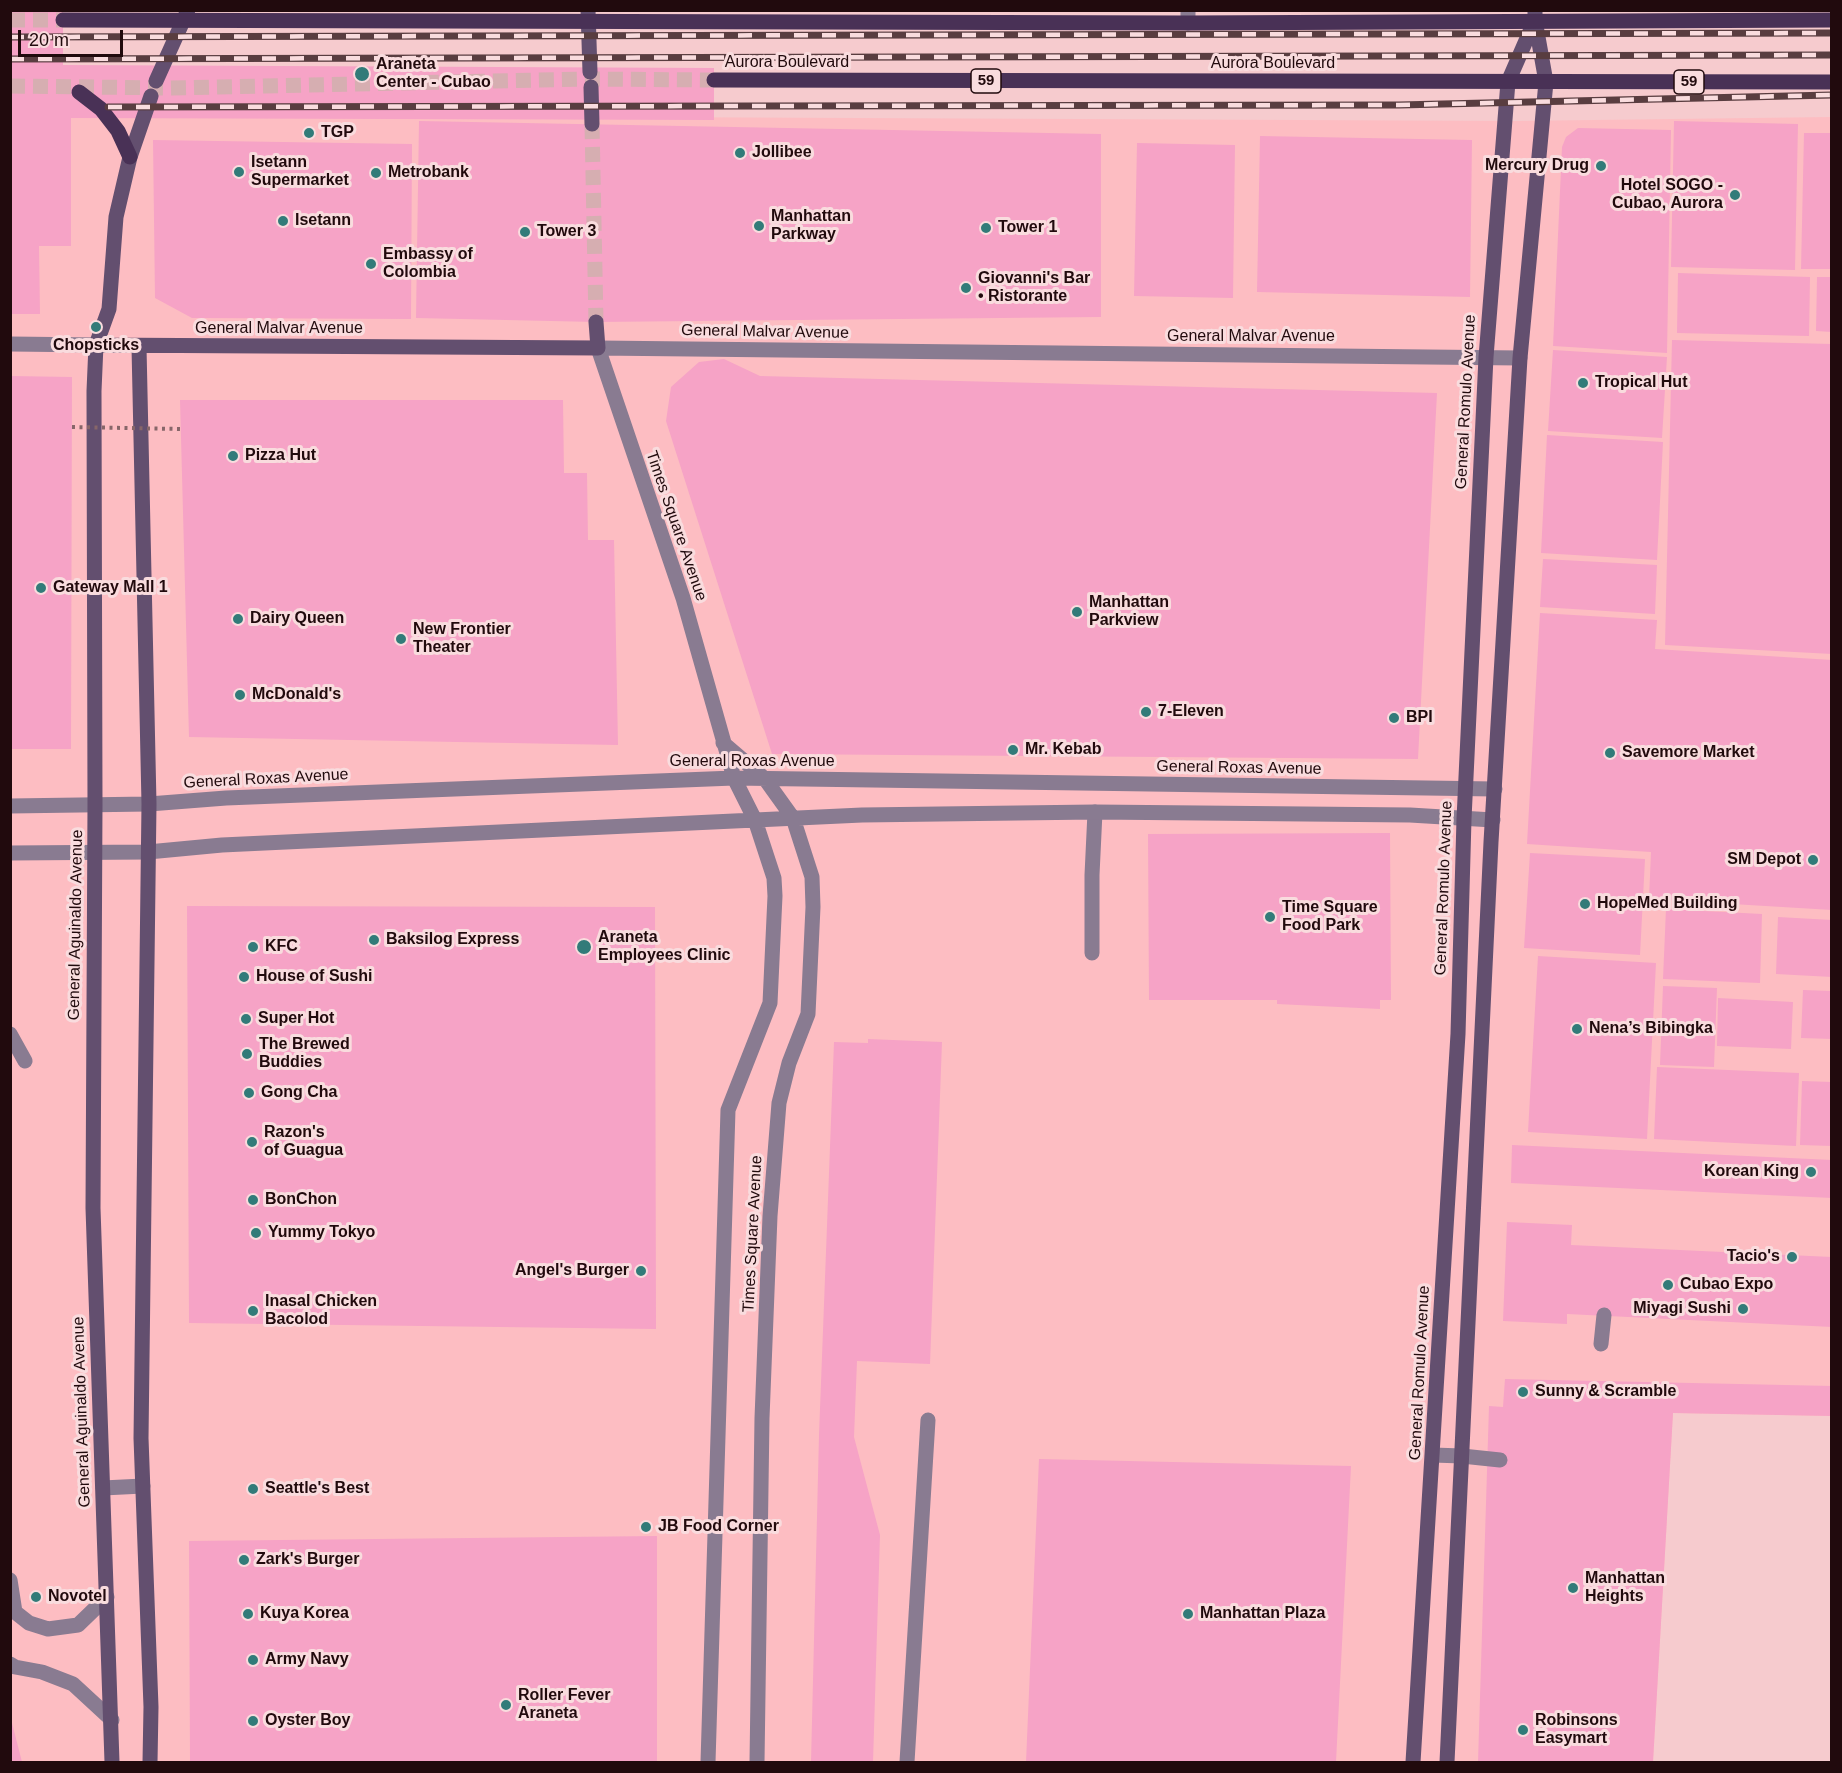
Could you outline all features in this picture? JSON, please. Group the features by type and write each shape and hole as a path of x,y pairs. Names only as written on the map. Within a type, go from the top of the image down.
{"main road":[{"path":"63,20 186,15 1188,17 1535,15 1832,20"},
{"name":"Aurora Boulevard","path":"714,80 1832,82"},
{"path":"79,92 101,109 113,124 130,157"}],"street":[{"path":"156,81 186,15"},
{"path":"588,15 592,124"},
{"path":"1447,1762 1493,820 1520,358 1546,81 1535,15"},
{"name":"General Romulo Avenue","path":"1413,1762 1458,1034 1464,819 1486,357 1508,81 1535,15"},
{"name":"General Aguinaldo Avenue","path":"112,1762 93,1208 96,345 109,309 116,217 130,157 150,96"},
{"name":"Times Square Avenue","path":"596,322 598,348 683,598 734,778 755,820 774,878 770,1003 728,1110 708,1762"},
{"name":"General Malvar Avenue","path":"10,344 1520,358"},
{"path":"139,346 148,804 141,1438 151,1707 150,1762"},
{"name":"Times Square Avenue","path":"723,743 765,779 793,818 812,877 813,907 808,1014 789,1063 779,1102 770,1216 761,1430 757,1762"},
{"name":"General Roxas Avenue","path":"10,806 148,804 226,798 734,778 1495,789"},
{"path":"10,854 148,852 222,845 862,815 1095,812 1410,815 1493,820"},
{"path":"1092,953 1095,812"},
{"path":"10,1034 25,1061"},
{"path":"1458,1034 1482,1036"},
{"path":"1601,1344 1604,1315"},
{"path":"907,1762 928,1420"},
{"path":"1433,1455 1500,1460"},
{"path":"103,1488 143,1486"},
{"path":"10,1580 15,1612 29,1623 48,1629 78,1625 107,1597"},
{"path":"10,1664 42,1672 73,1684 112,1720"}],"path":[{"path":"72,427 181,429"}],"shaded area":[{"path":"415,116 1515,121 1831,117 1831,1416 1673,1413 1653,1762 11,1762 10,118"}],"building":[{"name":"Araneta Center - Cubao","path":"10,10 63,10 63,65 714,68 714,120 71,118 71,246 39,246 40,314 10,314"},
{"name":"Manhattan Parkway","path":"419,121 1101,134 1101,317 596,322 416,318"},
{"name":"Hotel SOGO - Cubao, Aurora","path":"1674,121 1798,124 1795,270 1671,267"},
{"path":"1578,128 1671,130 1667,353 1553,346 1562,147 1566,137"},
{"path":"1804,133 1832,133 1832,269 1801,269"},
{"path":"1260,136 1472,140 1470,297 1257,292"},
{"name":"Isetann","path":"153,140 412,144 411,319 192,318 155,298"},
{"path":"1137,143 1235,145 1233,298 1134,296"},
{"path":"1678,273 1810,277 1809,336 1677,333"},
{"path":"1817,277 1832,277 1832,332 1816,331"},
{"path":"1672,340 1832,344 1832,654 1665,645"},
{"path":"1553,350 1667,357 1662,438 1548,431"},
{"name":"Manhattan Parkview","path":"724,359 760,376 1437,393 1418,759 772,754 666,421 671,387 699,362"},
{"name":"Gateway Mall 1","path":"10,376 72,377 71,749 10,749"},
{"name":"New Frontier Theater","path":"180,400 563,400 564,473 587,473 588,540 614,540 618,745 189,737"},
{"path":"1547,435 1663,442 1657,560 1541,553"},
{"path":"1543,559 1657,565 1655,614 1540,607"},
{"path":"1540,613 1657,620 1655,649 1832,660 1832,910 1649,899 1651,852 1527,844"},
{"name":"Time Square Food Park","path":"1390,833 1391,1000 1380,1000 1380,1009 1277,1004 1277,1000 1149,1000 1148,834"},
{"name":"HopeMed Building","path":"1530,853 1645,859 1640,955 1524,948"},
{"path":"187,906 655,907 656,1329 189,1323"},
{"path":"1666,909 1762,914 1760,983 1663,979"},
{"path":"1778,917 1832,920 1832,977 1776,974"},
{"path":"1538,956 1656,963 1647,1139 1528,1132"},
{"path":"1663,986 1717,988 1714,1067 1660,1065"},
{"path":"1803,990 1832,991 1832,1039 1801,1038"},
{"path":"1718,998 1793,1002 1791,1049 1717,1046"},
{"path":"868,1039 942,1042 930,1364 857,1361 854,1437 880,1535 873,1762 811,1762 819,1435 834,1042 868,1043"},
{"path":"1657,1067 1799,1073 1796,1146 1654,1139"},
{"path":"1802,1081 1832,1082 1832,1146 1800,1145"},
{"path":"1512,1145 1832,1160 1832,1198 1511,1183"},
{"name":"Cubao Expo","path":"1507,1222 1572,1225 1571,1245 1832,1257 1832,1327 1567,1314 1567,1324 1503,1321"},
{"name":"Manhattan Heights","path":"1505,1379 1832,1386 1832,1416 1673,1413 1653,1762 1478,1762 1489,1406 1503,1407"},
{"name":"Manhattan Plaza","path":"1039,1459 1351,1466 1336,1762 1026,1762"},
{"path":"657,1536 657,1762 190,1762 189,1541"},
{"path":"11,1719 22,1762 10,1762"}],"tunnel":[{"path":"10,20 63,20"},
{"path":"10,86 170,88 591,79 714,80"},
{"path":"592,124 596,322"}],"railway":[{"path":"10,37 1832,33"},
{"path":"10,59 1832,55"},
{"path":"108,107 1399,105 1832,95"}],"place":[{"name":"Araneta Center - Cubao","path":"362,74"},
{"name":"TGP","path":"309,133"},
{"name":"Jollibee","path":"740,153"},
{"name":"Mercury Drug","path":"1601,166"},
{"name":"Isetann Supermarket","path":"239,172"},
{"name":"Metrobank","path":"376,173"},
{"name":"Hotel SOGO - Cubao, Aurora","path":"1735,195"},
{"name":"Isetann","path":"283,221"},
{"name":"Manhattan Parkway","path":"759,226"},
{"name":"Tower 1","path":"986,228"},
{"name":"Tower 3","path":"525,232"},
{"name":"Embassy of Colombia","path":"371,264"},
{"name":"Giovanni's Bar • Ristorante","path":"966,288"},
{"name":"Chopsticks","path":"96,327"},
{"name":"Tropical Hut","path":"1583,383"},
{"name":"Pizza Hut","path":"233,456"},
{"name":"Gateway Mall 1","path":"41,588"},
{"name":"Manhattan Parkview","path":"1077,612"},
{"name":"Dairy Queen","path":"238,619"},
{"name":"New Frontier Theater","path":"401,639"},
{"name":"McDonald's","path":"240,695"},
{"name":"7-Eleven","path":"1146,712"},
{"name":"BPI","path":"1394,718"},
{"name":"Mr. Kebab","path":"1013,750"},
{"name":"Savemore Market","path":"1610,753"},
{"name":"SM Depot","path":"1813,860"},
{"name":"HopeMed Building","path":"1585,904"},
{"name":"Time Square Food Park","path":"1270,917"},
{"name":"Baksilog Express","path":"374,940"},
{"name":"KFC","path":"253,947"},
{"name":"Araneta Employees Clinic","path":"584,947"},
{"name":"House of Sushi","path":"244,977"},
{"name":"Super Hot","path":"246,1019"},
{"name":"Nena’s Bibingka","path":"1577,1029"},
{"name":"The Brewed Buddies","path":"247,1054"},
{"name":"Gong Cha","path":"249,1093"},
{"name":"Razon's of Guagua","path":"252,1142"},
{"name":"Korean King","path":"1811,1172"},
{"name":"BonChon","path":"253,1200"},
{"name":"Yummy Tokyo","path":"256,1233"},
{"name":"Tacio's","path":"1792,1257"},
{"name":"Angel's Burger","path":"641,1271"},
{"name":"Cubao Expo","path":"1668,1285"},
{"name":"Miyagi Sushi","path":"1743,1309"},
{"name":"Inasal Chicken Bacolod","path":"253,1311"},
{"name":"Sunny & Scramble","path":"1523,1392"},
{"name":"Seattle's Best","path":"253,1489"},
{"name":"JB Food Corner","path":"646,1527"},
{"name":"Zark's Burger","path":"244,1560"},
{"name":"Manhattan Heights","path":"1573,1588"},
{"name":"Novotel","path":"36,1597"},
{"name":"Kuya Korea","path":"248,1614"},
{"name":"Manhattan Plaza","path":"1188,1614"},
{"name":"Army Navy","path":"253,1660"},
{"name":"Roller Fever Araneta","path":"506,1705"},
{"name":"Oyster Boy","path":"253,1721"},
{"name":"Robinsons Easymart","path":"1523,1730"}]}
